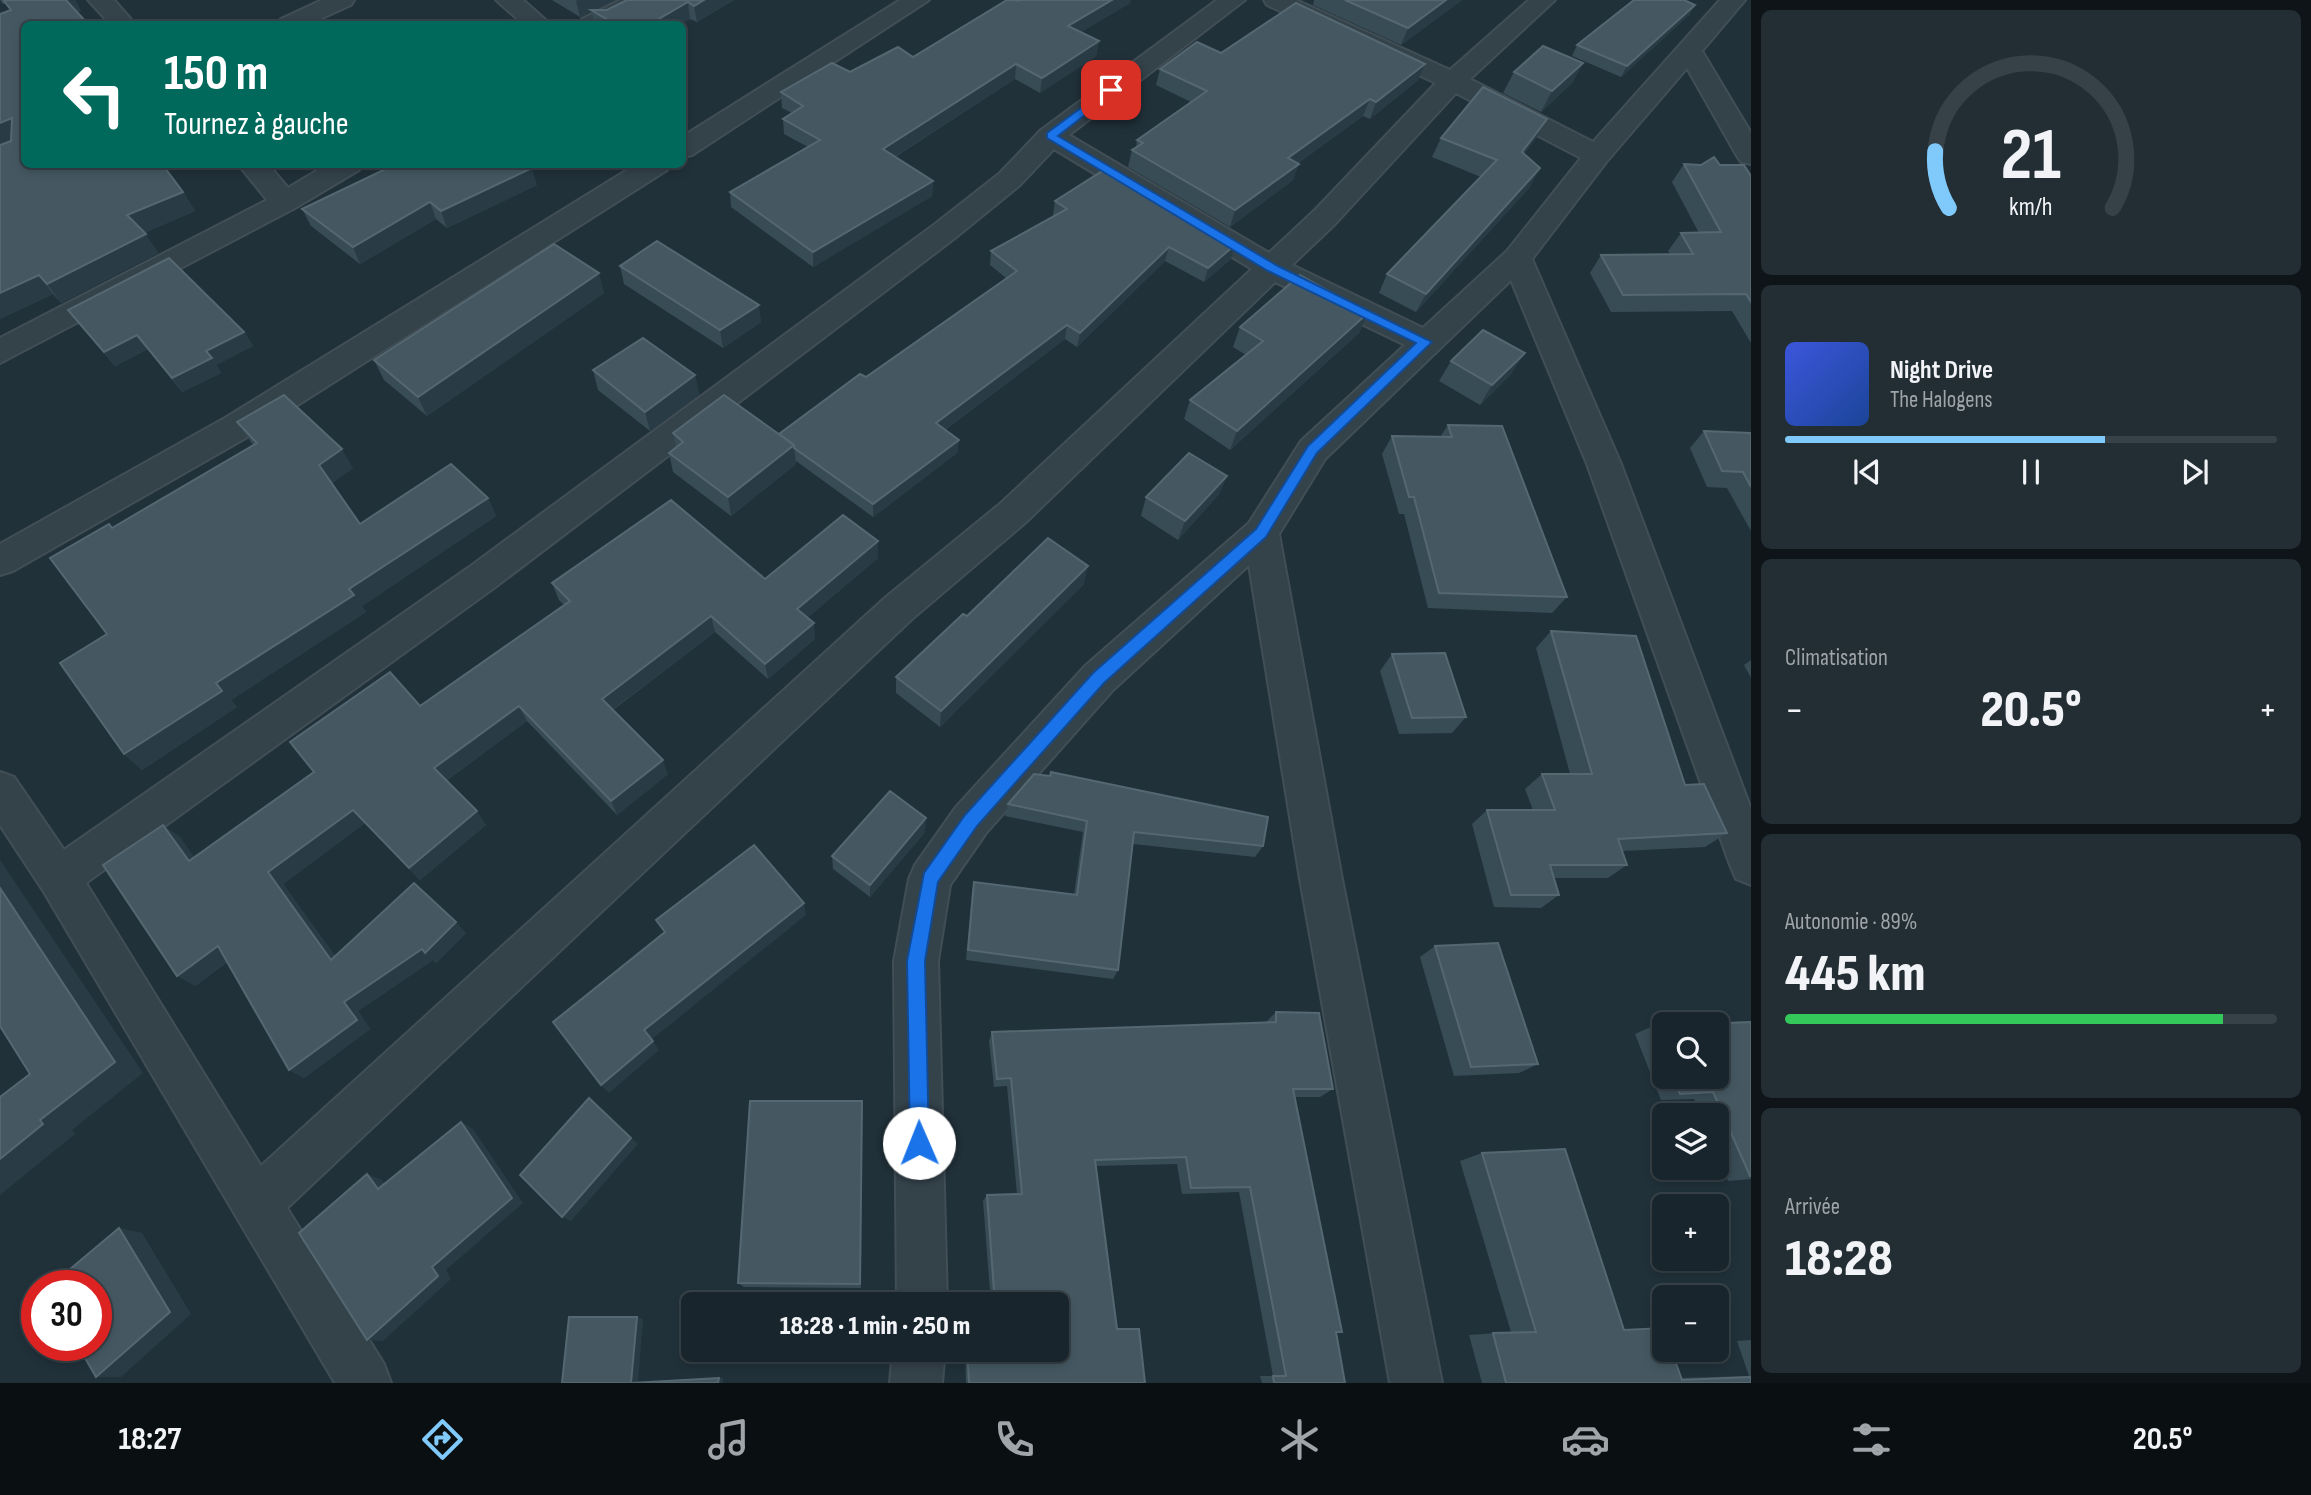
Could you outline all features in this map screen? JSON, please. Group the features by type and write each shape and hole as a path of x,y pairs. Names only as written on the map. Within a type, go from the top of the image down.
{"street":[{"path":"100,0 120,21"},
{"path":"296,21 342,0"},
{"path":"508,0 534,21"},
{"path":"597,21 639,0"},
{"path":"59,878 481,578 945,232 1010,179 1051,136 1233,0"},
{"path":"1276,0 1453,82 1597,155"},
{"path":"255,1204 899,608 1013,513 1272,268 1453,82 1544,0"},
{"path":"686,146 900,4"},
{"path":"922,1292 916,961 930,879 971,820 1099,678 1261,533 1312,450 1517,258 1597,155 1689,50 1715,7"},
{"path":"1689,50 1751,156"},
{"path":"1051,136 1272,268 1425,342"},
{"path":"255,168 285,202"},
{"path":"0,352 285,202 342,168"},
{"path":"0,561 237,427 651,168"},
{"path":"1517,258 1604,464 1751,865"},
{"path":"1261,533 1324,892 1416,1383"},
{"path":"0,790 59,878 365,1383"},
{"path":"916,1383 918,1362"}],"building":[{"path":"66,0 85,21 21,21 21,168 165,168 183,192 127,215 146,234 47,284 39,275 0,293 0,145 11,141 12,118 0,123 0,14 11,10 4,1"},
{"path":"627,0 704,0 694,6 688,2 655,21 610,21 591,10 607,10"},
{"path":"1007,0 1112,0 1068,26 1099,41 1042,78 1016,64 883,149 933,181 813,252 730,192 820,140 783,119 803,106 781,92 832,63 850,72 898,47 913,57"},
{"path":"1345,0 1446,0 1408,28"},
{"path":"1634,0 1684,0 1695,5 1627,66 1577,45"},
{"path":"1296,3 1425,64 1376,102 1370,99 1288,158 1299,164 1235,210 1132,150 1143,143 1137,140 1207,91 1160,69 1197,42 1221,53"},
{"path":"1543,46 1583,63 1552,91 1514,72"},
{"path":"1483,87 1547,119 1522,152 1540,168 1426,294 1387,274 1497,160 1441,138"},
{"path":"1714,157 1720,165 1744,165 1751,176 1751,302 1746,294 1623,295 1601,255 1693,254 1681,233 1721,232 1684,164 1701,165"},
{"path":"388,168 532,168 441,211 430,202 353,247 302,209"},
{"path":"1107,168 1235,245 1208,268 1169,247 1080,333 1067,325 936,423 959,440 873,504 794,448 794,445 779,434 860,374 866,377 1017,271 991,251 1067,209 1055,201"},
{"path":"657,241 759,305 720,330 620,266"},
{"path":"554,244 599,273 418,397 374,360"},
{"path":"169,258 244,332 206,351 212,358 172,378 137,335 104,352 68,310"},
{"path":"1300,275 1368,313 1237,431 1190,400 1263,341 1240,327"},
{"path":"1483,330 1525,353 1492,385 1451,361"},
{"path":"643,338 695,375 645,412 593,370"},
{"path":"284,395 342,449 319,465 360,524 451,464 488,498 349,589 354,595 216,683 222,691 124,754 60,663 107,634 50,558 109,524 112,528 257,443 237,422"},
{"path":"724,395 794,445 728,497 669,453 683,442 673,433"},
{"path":"1448,425 1502,426 1567,597 1439,593 1414,497 1409,497 1392,436 1452,437"},
{"path":"1704,431 1751,433 1751,487 1743,472 1722,471"},
{"path":"1189,453 1227,476 1185,521 1146,497"},
{"path":"671,500 765,579 843,515 878,541 797,609 814,623 765,664 711,616 602,699 663,760 611,801 519,706 434,768 477,811 409,868 353,810 268,872 331,960 414,883 456,922 425,953 422,949 344,1002 357,1020 289,1070 218,946 177,976 103,865 163,825 189,861 314,772 290,742 390,672 420,706 570,601 552,583"},
{"path":"1048,538 1088,566 941,711 896,677 963,614 967,616"},
{"path":"1551,631 1636,636 1685,785 1704,784 1727,833 1618,839 1627,865 1550,865 1559,895 1511,895 1487,810 1555,810 1542,774 1592,774"},
{"path":"1445,653 1466,717 1412,718 1392,654"},
{"path":"1051,772 1268,817 1263,846 1134,832 1118,970 968,950 974,882 1077,895 1087,821 1008,804 1034,774 1050,776"},
{"path":"890,791 926,818 870,885 832,856"},
{"path":"754,845 804,903 644,1030 653,1041 601,1085 553,1022 665,932 656,920"},
{"path":"0,888 115,1062 40,1120 43,1124 0,1159 0,1097 30,1074 0,1026"},
{"path":"1498,943 1538,1064 1471,1067 1435,946"},
{"path":"1276,1012 1319,1013 1333,1089 1293,1089 1342,1332 1336,1332 1345,1383 1274,1383 1273,1376 1286,1376 1250,1187 1191,1188 1186,1157 1095,1160 1117,1329 1139,1329 1145,1383 969,1383 968,1362 1069,1362 1069,1292 994,1292 987,1195 1022,1194 1011,1078 997,1079 992,1032 1276,1022"},
{"path":"1751,1022 1751,1176 1729,1128 1729,1103 1718,1103 1713,1092 1680,1094 1678,1089 1729,1089 1729,1023"},
{"path":"589,1098 631,1138 562,1217 520,1175"},
{"path":"750,1101 862,1101 860,1284 738,1283"},
{"path":"461,1122 512,1198 432,1267 438,1276 367,1340 299,1233 367,1174 378,1189"},
{"path":"1565,1149 1624,1330 1652,1329 1652,1362 1676,1362 1682,1380 1751,1377 1751,1383 1506,1383 1493,1333 1536,1332 1482,1153"},
{"path":"119,1228 170,1312 96,1377 87,1361 112,1361 112,1270 69,1270"},
{"path":"569,1317 637,1317 631,1383 562,1383"},
{"path":"719,1378 718,1383 631,1383"}],"route":[{"path":"919,1143 916,961 930,879 971,820 1099,678 1261,533 1312,450 1425,342 1272,268 1051,136 1111,90"}]}
